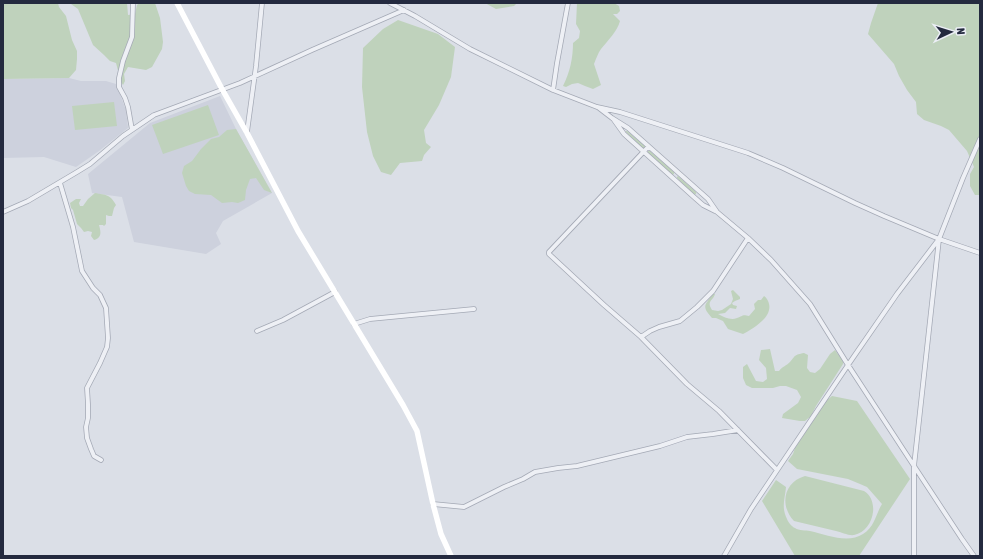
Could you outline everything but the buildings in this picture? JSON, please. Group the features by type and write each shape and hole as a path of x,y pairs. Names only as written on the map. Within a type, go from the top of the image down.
{"main road":[{"path":"178,3 298,231 416,431 441,534 451,556"}],"street":[{"path":"132,3 132,37 123,60 119,78 119,87 128,107 132,130"},
{"path":"247,133 262,3"},
{"path":"553,90 568,3"},
{"path":"392,4 470,50 553,90 597,107 620,112 748,153 884,216 939,239 980,253"},
{"path":"3,212 28,201 90,164 124,136 154,115 240,83 404,10"},
{"path":"597,107 628,128 708,199 717,212"},
{"path":"612,118 624,134 695,198 703,205 717,212 748,238 771,260 810,304 848,365 974,556"},
{"path":"914,556 914,466 939,239 980,139"},
{"path":"648,147 549,252 549,254 641,337 687,384 719,411 777,470"},
{"path":"674,178 678,173"},
{"path":"60,183 73,227 82,271 93,288 100,295 106,308 108,323 107,348 87,388 87,438 94,456 101,460"},
{"path":"695,198 701,193"},
{"path":"641,337 659,326 680,321 697,307 713,291 748,238"},
{"path":"724,556 751,509 848,365 897,294 939,239"},
{"path":"257,330 283,320 335,292"},
{"path":"354,324 370,320 474,309"},
{"path":"433,504 464,507 535,472 577,466 660,446 687,437 738,430"}],"shaded area":[{"path":"69,78 81,81 106,81 116,84 126,110 128,128 76,167 44,157 3,158 3,79"},
{"path":"220,96 236,129 272,193 223,221 216,233 221,244 206,254 134,242 122,197 92,193 88,174 150,123"}],"green space":[{"path":"3,3 58,3 59,7 66,16 72,40 77,51 76,70 69,78 3,79"},
{"path":"71,3 127,3 128,15 135,14 139,3 155,3 160,18 163,42 162,49 152,67 146,70 128,67 124,74 125,81 123,85 116,63 110,61 93,45 78,9"},
{"path":"485,3 517,3 514,6 496,9"},
{"path":"577,3 614,3 619,6 620,11 617,14 613,14 620,21 619,25 600,51 594,64 601,85 593,89 578,83 566,87 563,86 571,65 573,43 579,38 580,31 576,24"},
{"path":"878,3 980,3 980,195 975,195 970,186 970,174 974,167 967,151 949,130 924,120 917,114 916,102 907,90 894,64 868,34"},
{"path":"398,20 438,34 455,47 451,77 439,105 424,130 426,143 431,147 424,155 422,161 400,163 391,175 381,172 373,156 367,132 362,87 363,48 383,29"},
{"path":"114,102 117,126 75,130 72,106"},
{"path":"208,105 219,135 163,154 152,125"},
{"path":"236,129 272,193 264,190 256,178 250,179 246,190 245,200 238,203 222,203 211,195 195,194 189,191 182,173 184,166 192,161 211,139 219,137 227,130"},
{"path":"625,131 645,146 645,148 643,149"},
{"path":"648,151 650,151 674,172 674,174 672,175 648,153"},
{"path":"678,176 696,192 696,194 694,195 677,178"},
{"path":"95,193 110,197 116,205 112,216 106,215 106,224 104,226 99,225 100,236 94,240 91,236 92,232 84,232 77,224 70,203 76,199 81,199 79,203 80,206 83,206"},
{"path":"733,290 740,297 740,299 732,303 733,305 737,306 736,309 730,308 725,313 718,314 732,319 744,315 749,316 755,309 754,304 758,300 761,300 764,296 768,300 769,312 758,325 743,334 728,329 723,321 712,318 705,308 713,294 715,294 710,303 710,307 712,310 722,310 731,304 733,299 731,291"},
{"path":"770,349 775,371 779,371 798,354 804,353 808,355 807,368 810,372 815,373 820,369 830,354 835,350 843,361 843,364 811,416 805,421 782,418 783,414 798,403 801,397 797,390 786,386 773,388 752,388 746,385 743,378 743,367 747,364 756,381 763,382 767,379 766,368 759,360 761,350"},
{"path":"832,396 857,401 910,479 859,556 795,556 762,501 776,480 786,487 784,503 785,515 790,524 798,530 810,531 837,538 857,537 870,528 882,504 867,487 848,479 797,469 788,461 826,401"},
{"path":"805,476 864,491 872,500 873,509 871,520 865,529 858,534 852,535 794,521 786,508 786,495 792,483"}]}
